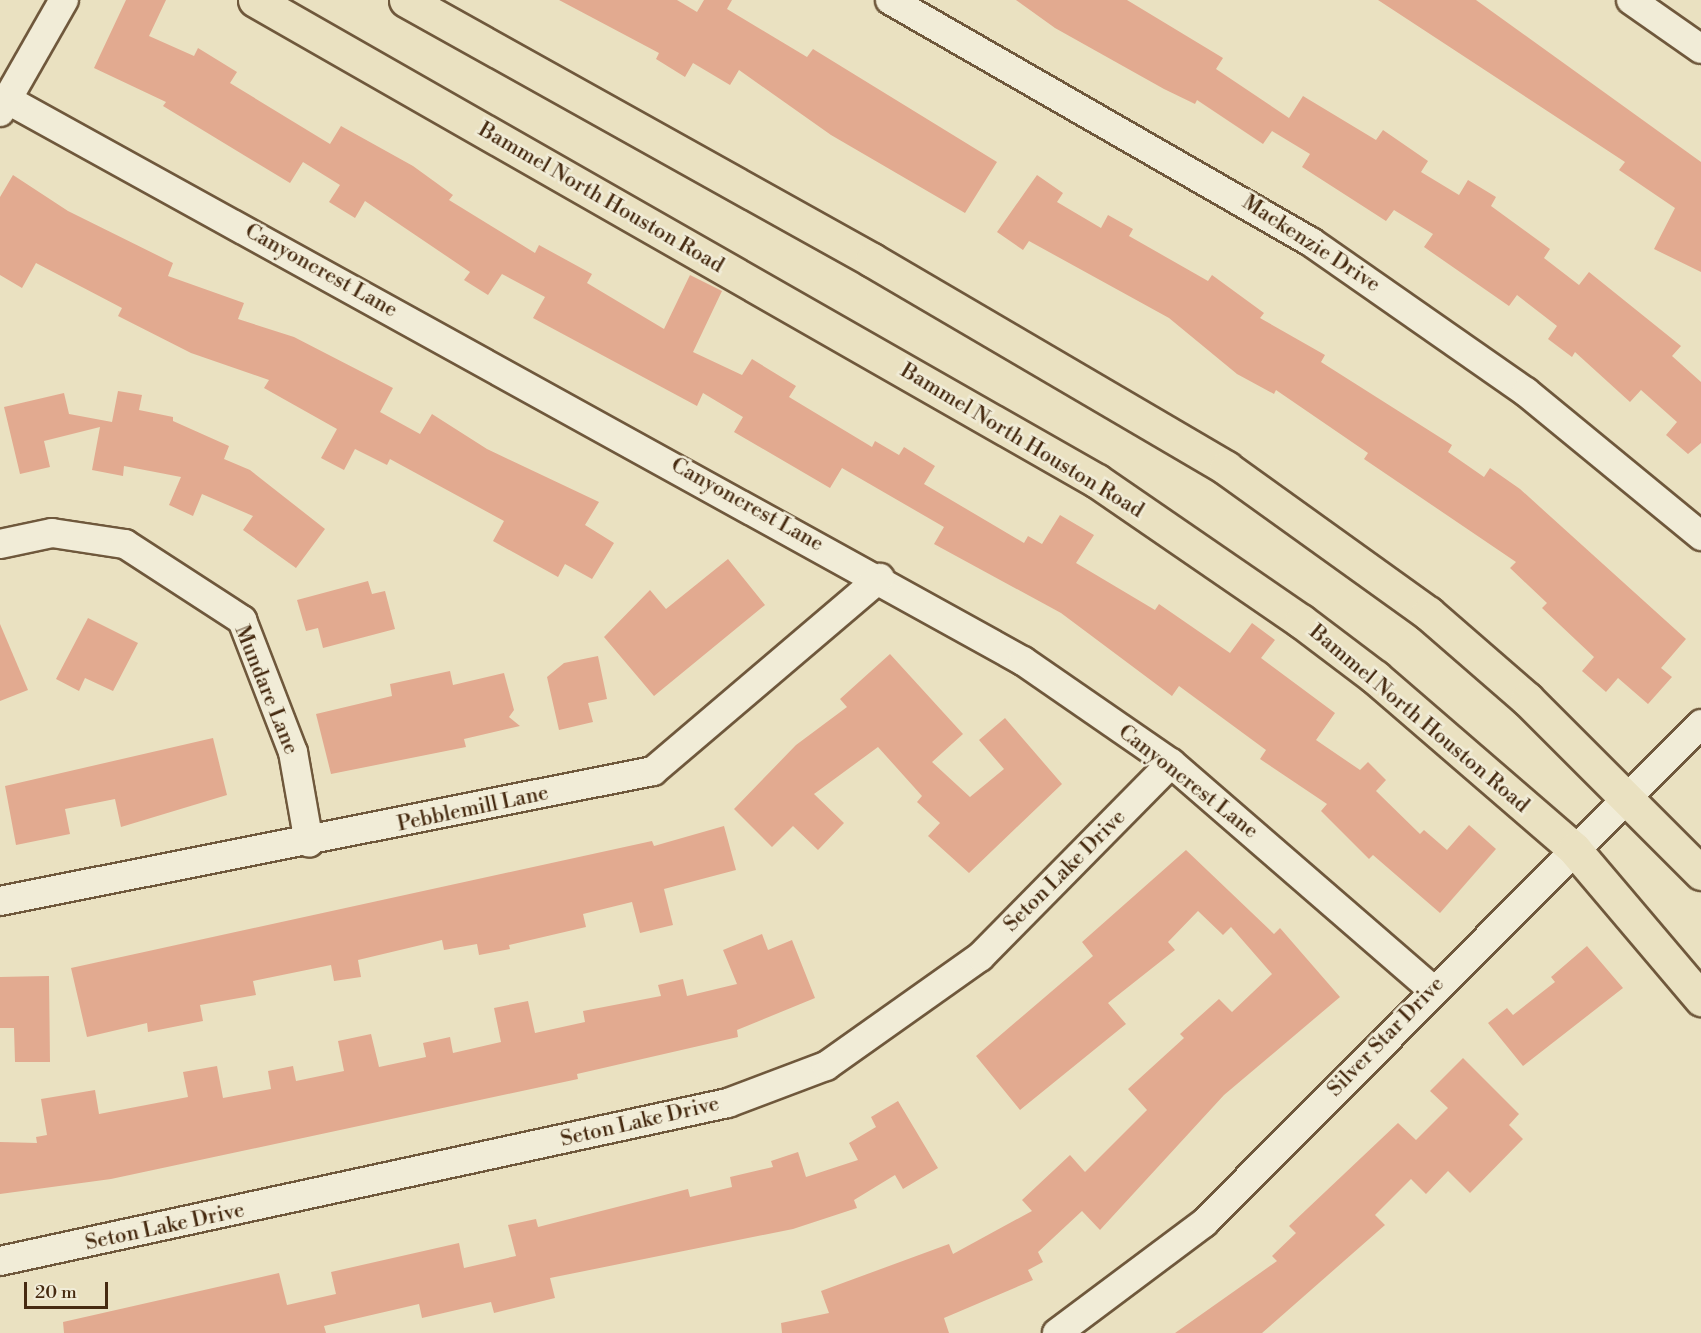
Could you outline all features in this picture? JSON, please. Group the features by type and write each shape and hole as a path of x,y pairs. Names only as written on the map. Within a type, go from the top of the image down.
{"main road":[{"name":"Bammel North Houston Road","path":"255,0 1097,481 1375,677 1574,849 1701,999"},
{"path":"406,0 882,266 1226,468 1428,613 1527,699 1701,873"}],"street":[{"path":"4,106 64,0"},
{"name":"Mackenzie Drive","path":"890,0 1311,242 1526,392 1701,536"},
{"path":"1631,0 1701,49"},
{"name":"Canyoncrest Lane","path":"4,106 880,578 1023,661 1171,763 1432,989"},
{"name":"Mundare Lane","path":"0,544 52,533 124,544 242,620 293,752 309,843"},
{"name":"Pebblemill Lane","path":"0,901 309,843 653,771 880,578"},
{"name":"Silver Star Drive","path":"1057,1333 1204,1223 1432,989 1701,724"},
{"name":"Seton Lake Drive","path":"0,1261 728,1103 826,1066 980,957 1171,763"}],"building":[{"path":"126,0 166,0 149,36 194,56 198,48 237,72 230,83 330,144 341,126 413,166 453,195 449,200 535,253 539,245 592,274 587,283 664,329 690,275 722,291 693,352 742,375 752,359 796,386 789,397 872,447 875,441 899,455 904,447 935,466 924,484 1024,543 1028,536 1042,544 1060,515 1094,535 1076,563 1155,610 1159,604 1230,653 1252,623 1275,640 1261,658 1335,713 1316,740 1360,770 1368,762 1386,780 1376,791 1420,834 1424,830 1447,850 1469,825 1496,849 1440,913 1373,855 1369,859 1321,811 1327,804 1260,759 1266,750 1179,686 1172,696 1061,613 934,544 944,527 842,468 830,488 734,432 743,417 703,393 697,406 533,318 545,297 502,274 488,295 464,280 470,272 365,201 355,218 329,202 340,185 303,162 290,183 163,106 166,102 94,68"},
{"path":"559,0 677,0 697,12 704,0 732,0 727,9 807,57 813,49 997,162 965,213 831,135 739,70 730,85 693,63 685,77 656,59 659,53"},
{"path":"1016,0 1127,0 1223,58 1216,69 1289,118 1303,96 1376,140 1383,130 1428,161 1421,172 1459,195 1468,180 1496,197 1491,206 1550,249 1544,258 1579,285 1589,272 1681,346 1672,356 1701,382 1701,443 1688,454 1666,435 1677,422 1641,390 1630,402 1575,352 1572,357 1548,339 1557,326 1517,295 1509,306 1424,247 1433,234 1394,210 1386,221 1302,167 1310,154 1272,131 1263,144 1197,100 1195,104 1164,89 1055,28"},
{"path":"1378,0 1476,0 1701,162 1701,272 1654,249 1675,208 1619,170 1625,162"},
{"path":"13,175 68,211 173,263 168,276 244,303 238,319 294,337 393,388 380,412 420,434 432,414 487,449 599,502 585,525 614,543 592,579 565,564 558,577 493,541 504,521 390,459 387,465 355,449 344,470 321,458 337,429 264,388 269,380 191,353 118,316 122,308 36,263 22,288 0,275 0,197"},
{"path":"1037,175 1063,193 1057,202 1101,228 1108,215 1133,229 1129,236 1208,281 1212,275 1264,313 1260,318 1325,355 1321,362 1452,445 1448,452 1484,477 1490,468 1520,489 1686,639 1661,668 1672,677 1648,704 1618,678 1606,692 1582,671 1594,657 1542,608 1547,603 1510,568 1516,562 1364,459 1368,453 1276,390 1274,394 1237,374 1169,318 1029,241 1023,250 997,232"},
{"path":"118,391 142,395 139,410 173,417 173,421 229,446 224,459 250,470 325,529 296,568 243,530 253,516 202,494 193,516 169,505 181,477 124,466 123,476 92,470 100,427 44,441 50,467 20,474 4,407 64,393 69,414 112,422"},
{"path":"728,559 765,605 654,696 604,637 650,590 666,609"},
{"path":"368,581 372,594 385,591 395,629 323,648 318,628 306,631 297,600"},
{"path":"88,618 138,643 113,691 85,678 79,691 56,679"},
{"path":"0,624 28,690 0,701"},
{"path":"890,654 963,734 932,762 970,797 1004,769 979,740 1005,718 1062,784 969,873 928,836 940,823 917,802 922,796 878,747 814,794 844,823 818,850 793,826 772,847 734,809 796,745 847,707 840,699"},
{"path":"598,656 607,699 588,703 593,722 559,730 547,677 564,663"},
{"path":"450,671 453,685 504,673 514,710 509,717 520,726 464,739 466,747 331,774 316,714 392,696 390,684"},
{"path":"213,738 227,795 121,827 115,799 65,809 70,834 16,845 5,786"},
{"path":"724,826 736,870 664,889 673,925 640,933 632,902 583,914 586,927 509,945 510,949 479,955 477,944 444,950 442,940 358,960 361,977 334,981 331,965 253,981 256,995 200,1005 203,1021 148,1032 147,1023 87,1037 71,968 652,841 654,846"},
{"path":"1186,850 1274,934 1280,928 1340,997 1224,1095 1100,1230 1082,1211 1038,1252 1043,1262 1028,1270 1033,1280 944,1318 949,1333 782,1333 781,1323 829,1313 821,1291 949,1244 953,1254 1032,1211 1022,1200 1070,1155 1085,1172 1147,1110 1128,1089 1184,1038 1180,1034 1219,999 1232,1012 1272,974 1231,927 1223,935 1198,911 1168,942 1175,950 1108,1003 1126,1024 1020,1110 976,1056 1093,956 1082,942"},
{"path":"762,934 768,950 792,940 815,998 737,1030 738,1037 577,1074 578,1079 111,1179 0,1194 0,1142 37,1143 36,1137 47,1135 41,1099 95,1090 99,1114 188,1097 183,1072 217,1066 223,1098 271,1089 268,1071 293,1066 296,1081 344,1071 338,1041 371,1034 379,1067 426,1057 423,1043 450,1037 453,1053 501,1042 494,1008 528,1001 535,1033 585,1022 583,1011 661,996 658,985 683,979 687,996 737,984 723,950"},
{"path":"1587,946 1623,988 1523,1066 1488,1023 1507,1008 1513,1015 1555,982 1551,977"},
{"path":"49,976 50,1062 15,1062 14,1028 0,1028 0,977"},
{"path":"1463,1058 1519,1114 1509,1125 1523,1139 1470,1193 1448,1171 1426,1194 1411,1179 1375,1215 1385,1225 1262,1333 1175,1333 1277,1261 1272,1256 1296,1233 1289,1226 1398,1123 1416,1140 1448,1108 1430,1091"},
{"path":"898,1101 938,1168 903,1189 895,1175 854,1200 857,1208 793,1229 550,1278 555,1298 494,1313 491,1302 422,1318 419,1304 324,1326 326,1333 64,1333 63,1322 279,1273 287,1305 336,1294 331,1272 459,1243 464,1268 516,1256 508,1225 536,1219 538,1227 688,1189 690,1197 732,1187 730,1177 773,1167 771,1161 798,1152 806,1177 858,1160 849,1143 876,1127 871,1117"}]}
